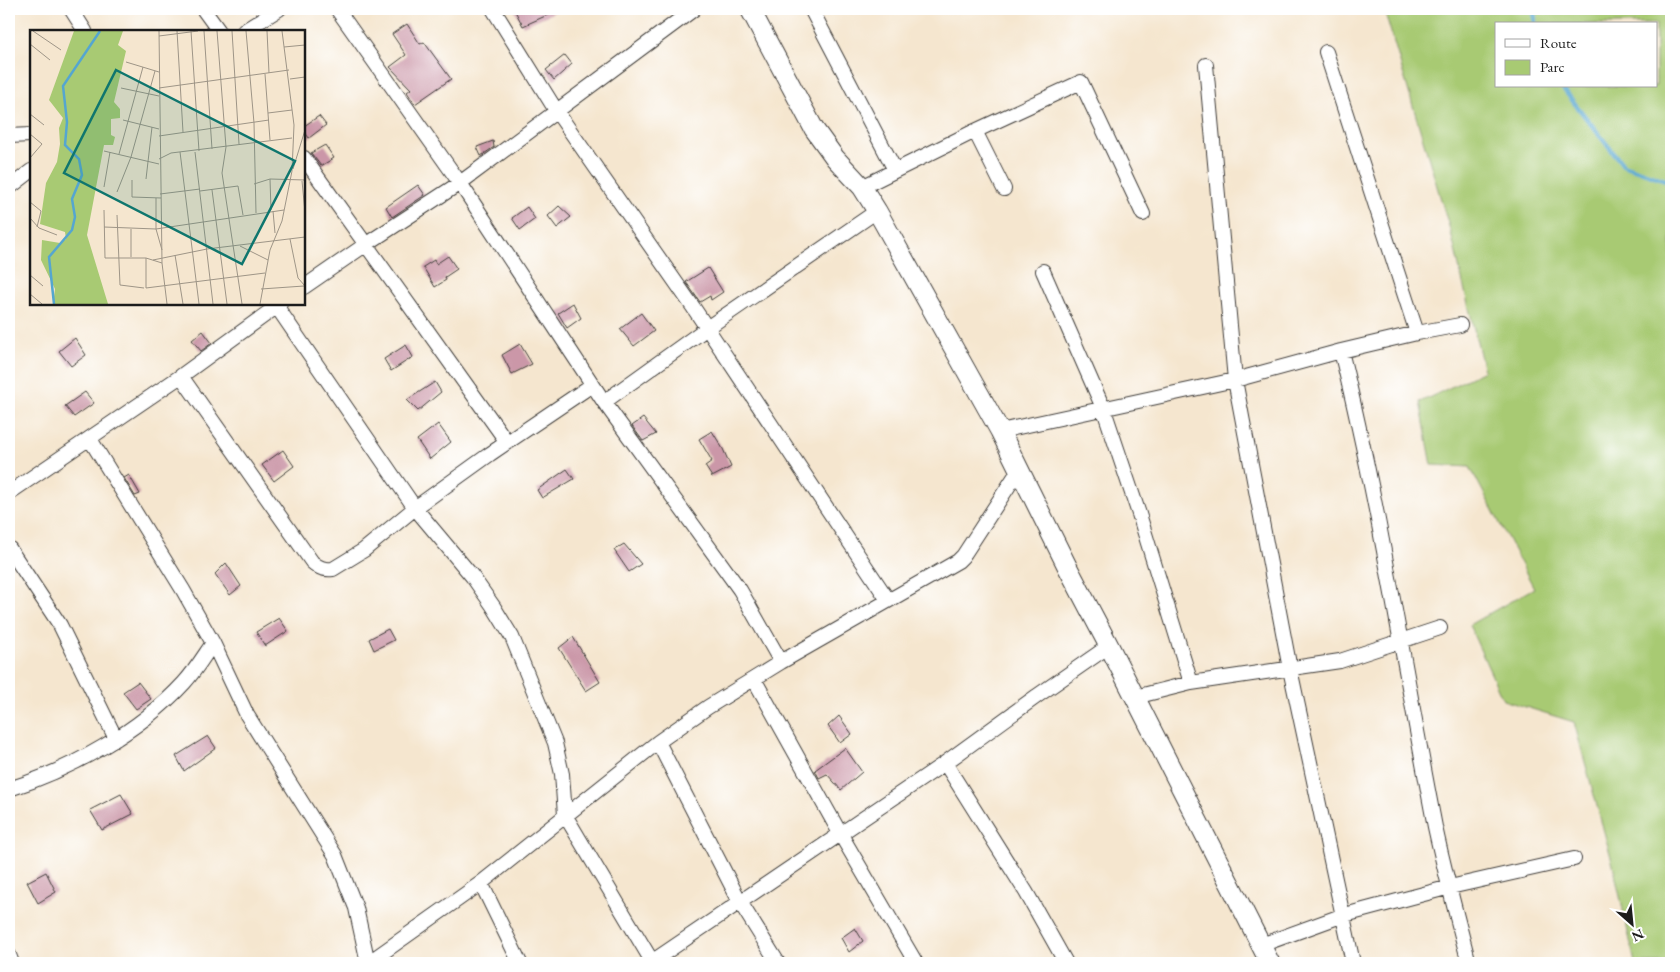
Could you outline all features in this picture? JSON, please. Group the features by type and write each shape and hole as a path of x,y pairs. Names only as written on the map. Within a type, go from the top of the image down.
{"street":[{"path":"71,9 84,30"},
{"path":"203,9 218,30"},
{"path":"246,30 279,9"},
{"path":"337,9 460,183 592,385 740,590 781,662"},
{"path":"493,9 557,112 707,328 888,600"},
{"path":"305,286 460,183 694,9"},
{"path":"750,9 814,129 835,158 862,187 877,211 1000,431 1270,963"},
{"path":"811,9 895,170"},
{"path":"1326,52 1417,333"},
{"path":"1206,65 1234,380 1290,669 1353,963"},
{"path":"862,187 975,131 1081,82 1143,214"},
{"path":"975,131 1004,189"},
{"path":"9,136 30,135"},
{"path":"305,159 507,442"},
{"path":"9,188 30,172"},
{"path":"604,402 707,328 877,211"},
{"path":"1043,271 1104,410 1142,522 1191,682"},
{"path":"9,493 181,376 276,305"},
{"path":"278,305 415,508 472,576 512,637 555,743 562,774 565,815 652,963 945,763 1036,696 1109,646"},
{"path":"1000,431 1104,410 1234,380 1341,351 1460,325"},
{"path":"1341,351 1362,433 1434,820 1469,963"},
{"path":"181,376 312,562 319,568 333,569 364,550 415,508 507,442 592,385"},
{"path":"90,439 213,642 247,715 335,854 356,908 368,963 481,883 658,742 708,707 781,662 961,559 1019,470"},
{"path":"9,548 60,625 116,739"},
{"path":"1135,697 1191,682 1340,661 1440,628"},
{"path":"9,789 60,768 116,739 155,711 185,682 213,642"},
{"path":"754,679 841,835 916,963"},
{"path":"658,742 740,902 778,963"},
{"path":"945,763 1026,892 1066,963"},
{"path":"1260,945 1342,916 1450,887 1574,859"},
{"path":"481,883 520,963"},
{"path":"9,955 12,963"}],"green space":[{"path":"1384,9 1671,9 1671,963 1635,963 1612,861 1574,722 1503,700 1469,625 1534,588 1470,467 1432,465 1420,402 1484,371 1451,233"}],"building":[{"path":"514,9 561,9 523,26"},
{"path":"407,24 420,44 424,42 451,79 415,104 407,92 411,89 390,67 406,55 392,34"},
{"path":"565,55 572,64 554,80 546,70"},
{"path":"319,116 326,125 309,138 305,132 305,125"},
{"path":"493,141 494,147 481,156 477,147"},
{"path":"325,145 334,158 321,166 311,153"},
{"path":"418,185 425,195 392,217 386,207"},
{"path":"559,206 571,217 557,228 548,216"},
{"path":"527,207 535,219 520,230 512,218"},
{"path":"448,256 457,269 445,277 446,280 435,287 423,267 434,260 436,264"},
{"path":"708,268 723,292 711,300 710,296 700,302 686,282"},
{"path":"573,303 581,318 567,328 558,313"},
{"path":"641,313 654,331 634,346 620,329"},
{"path":"203,331 212,343 201,351 192,340"},
{"path":"75,338 86,355 71,366 59,351"},
{"path":"520,344 532,364 512,374 502,355"},
{"path":"406,345 413,357 391,371 384,359"},
{"path":"435,382 441,392 418,411 407,400"},
{"path":"85,392 94,403 74,417 65,406"},
{"path":"643,418 656,434 643,441 632,426"},
{"path":"438,424 451,442 430,459 417,440"},
{"path":"712,431 731,467 712,477 705,466 712,461 699,439"},
{"path":"283,450 294,466 274,481 262,465"},
{"path":"567,469 574,479 542,498 537,490"},
{"path":"129,475 140,494 135,496 124,478"},
{"path":"624,544 641,564 629,572 614,550"},
{"path":"226,563 241,586 230,595 215,574"},
{"path":"279,618 288,631 265,646 256,632"},
{"path":"388,629 394,640 374,650 369,639"},
{"path":"573,637 600,682 586,691 559,648"},
{"path":"138,682 151,699 136,709 123,692"},
{"path":"839,716 852,734 840,743 828,726"},
{"path":"208,736 216,748 184,771 176,756"},
{"path":"845,748 862,772 841,790 827,774 819,778 815,770"},
{"path":"121,794 133,814 102,830 90,810"},
{"path":"46,872 56,892 38,903 27,882"},
{"path":"855,928 863,941 849,952 841,938"}],"waterway":[{"path":"1534,9 1535,22"},
{"path":"1563,88 1623,165 1671,182"}]}
